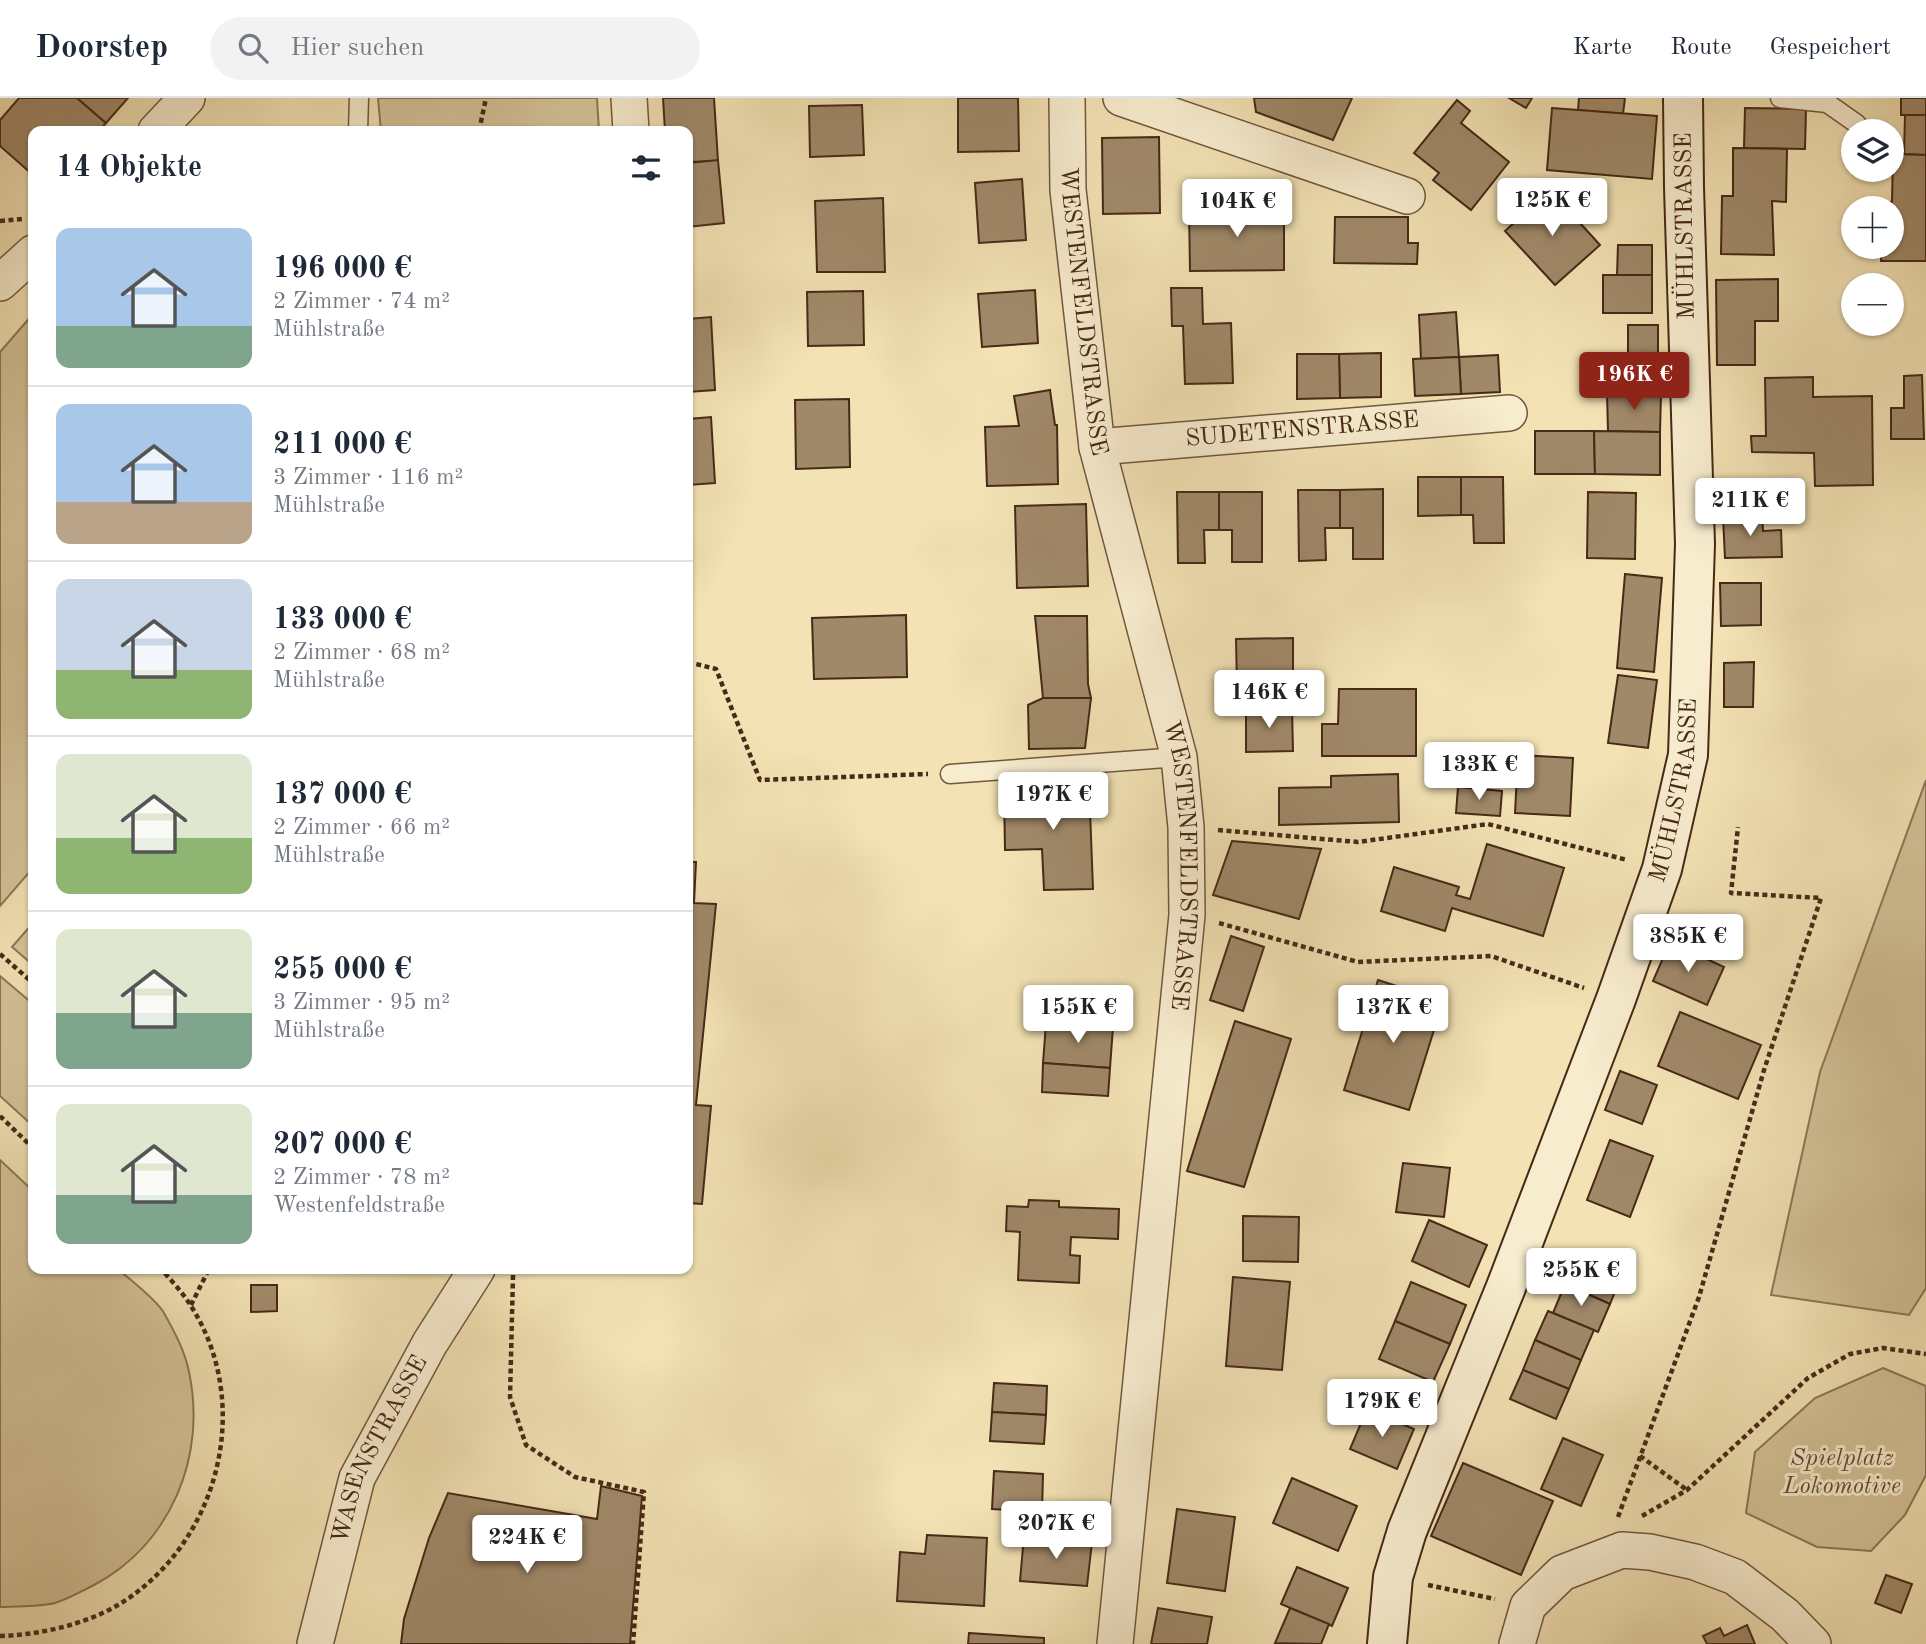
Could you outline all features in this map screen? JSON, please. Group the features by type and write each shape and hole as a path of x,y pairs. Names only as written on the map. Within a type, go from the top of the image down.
{"main road":[{"name":"MÜHLSTRASSE","path":"1387,1644 1393,1577 1407,1531 1506,1287 1616,999 1662,869 1688,755 1694,571 1693,439 1683,98"}],"street":[{"path":"161,126 187,98"},
{"path":"629,98 631,126"},
{"name":"WESTENFELDSTRASSE","path":"1067,98 1068,190 1097,447 1179,757 1186,827 1187,915 1115,1644"},
{"path":"1121,98 1407,197"},
{"path":"0,283 28,258"},
{"name":"SUDETENSTRASSE","path":"1097,447 1509,413"},
{"name":"WASENSTRASSE","path":"315,1644 357,1478 430,1343 474,1274"},
{"path":"1517,1644 1528,1606 1562,1573 1617,1542 1695,1562 1735,1577 1785,1615 1813,1644"}],"lane":[{"path":"358,126 359,98"},
{"path":"1780,98 1827,103 1850,119"},
{"path":"950,774 1179,757"}],"path":[{"path":"480,126 486,98"},
{"path":"0,221 28,218"},
{"path":"693,663 716,669 760,780 950,774"},
{"path":"1186,827 1358,842 1488,824 1662,869"},
{"path":"1617,1542 1639,1455 1699,1297 1768,1058 1821,898 1731,893 1738,827"},
{"path":"1187,915 1358,962 1491,956 1616,999"},
{"path":"0,954 28,979"},
{"path":"0,1116 28,1143"},
{"path":"0,1636 57,1630 117,1606 153,1580 186,1540 205,1507 218,1466 223,1433 222,1391 209,1344 191,1305 165,1274"},
{"path":"191,1305 206,1274"},
{"path":"513,1274 510,1397 526,1445 575,1477 644,1492 633,1644"},
{"path":"1617,1542 1688,1490 1808,1378 1850,1354 1883,1348 1926,1354"},
{"path":"1639,1455 1688,1490"},
{"path":"1393,1577 1528,1606"}],"green space":[{"path":"378,98 597,98 599,126 381,126"},
{"path":"28,320 28,874 0,906 0,352"},
{"path":"1926,780 1926,1288 1909,1315 1771,1295 1820,1072"},
{"path":"28,929 28,961 12,947"},
{"path":"0,976 28,1000 28,1121 0,1096"},
{"path":"0,1160 28,1186 28,1274 124,1274 164,1313 185,1356 189,1372 193,1435 177,1495 163,1522 144,1546 121,1568 94,1585 60,1601 36,1606 0,1607"},
{"name":"Spielplatz Lokomotive","path":"1883,1368 1926,1386 1926,1475 1905,1515 1871,1551 1817,1547 1746,1513 1755,1452 1815,1398"}],"building":[{"path":"19,98 77,98 106,123 103,126 28,126 28,171 0,146 0,120"},
{"path":"77,98 128,98 106,123"},
{"path":"663,98 714,98 718,161 693,162 693,126 665,126"},
{"path":"958,98 1018,98 1019,151 958,152"},
{"path":"1254,98 1352,98 1333,140 1256,112"},
{"path":"1509,98 1532,98 1526,108"},
{"path":"1579,98 1625,98 1623,114 1578,110"},
{"path":"1901,98 1926,98 1926,115 1901,115"},
{"path":"1457,100 1470,111 1461,123 1509,162 1471,210 1433,180 1439,173 1414,153"},
{"path":"862,105 864,155 810,157 809,106"},
{"path":"1552,108 1657,116 1652,179 1547,170"},
{"path":"1745,108 1806,109 1805,149 1744,148"},
{"path":"1905,115 1926,115 1926,155 1904,154"},
{"path":"1159,137 1160,213 1103,214 1102,138"},
{"path":"1733,148 1787,149 1786,202 1772,201 1774,255 1721,254 1722,196 1733,196"},
{"path":"1904,154 1926,155 1926,261 1881,261 1904,259 1904,196 1892,196 1892,182 1904,182"},
{"path":"718,160 724,223 693,226 693,162"},
{"path":"1022,179 1026,240 979,243 975,183"},
{"path":"1550,190 1600,245 1555,285 1505,231"},
{"path":"883,198 885,272 817,272 815,201"},
{"path":"1284,208 1284,270 1190,271 1189,209"},
{"path":"1335,217 1408,217 1408,243 1418,243 1417,264 1334,263"},
{"path":"1618,245 1652,245 1652,275 1617,275"},
{"path":"1603,275 1652,275 1652,313 1603,313"},
{"path":"1778,279 1778,321 1755,321 1755,365 1717,365 1716,280"},
{"path":"1171,288 1202,288 1203,324 1231,323 1233,383 1185,384 1183,326 1172,326"},
{"path":"1035,290 1038,343 982,347 978,294"},
{"path":"863,291 864,345 808,346 807,292"},
{"path":"1456,312 1459,357 1421,359 1419,315"},
{"path":"711,317 715,390 693,392 693,319"},
{"path":"1628,325 1658,325 1658,384 1628,385"},
{"path":"1381,353 1381,397 1340,398 1339,354"},
{"path":"1297,354 1339,354 1340,398 1297,399"},
{"path":"1498,355 1500,392 1461,394 1459,357"},
{"path":"1459,357 1461,394 1415,396 1413,359"},
{"path":"1922,375 1924,439 1891,439 1891,408 1904,408 1904,376"},
{"path":"1813,377 1813,397 1872,396 1873,485 1815,486 1814,453 1752,452 1751,436 1766,436 1765,378"},
{"path":"1050,390 1057,425 1058,484 987,486 985,427 1019,426 1014,396"},
{"path":"1607,393 1661,393 1660,432 1608,431"},
{"path":"849,399 850,467 796,469 795,400"},
{"path":"711,417 715,483 693,485 693,419"},
{"path":"1535,431 1594,431 1595,474 1535,474"},
{"path":"1594,431 1660,432 1660,475 1595,474"},
{"path":"1418,477 1461,477 1461,515 1418,516"},
{"path":"1461,477 1503,477 1504,543 1474,543 1473,515 1461,515"},
{"path":"1383,489 1383,559 1353,559 1353,528 1340,528 1340,490"},
{"path":"1298,490 1340,490 1340,528 1325,528 1326,560 1299,561"},
{"path":"1177,492 1219,492 1219,530 1204,530 1205,563 1178,563"},
{"path":"1219,492 1262,492 1262,562 1232,562 1232,530 1219,530"},
{"path":"1588,492 1636,493 1635,559 1587,558"},
{"path":"1086,504 1088,586 1017,588 1015,506"},
{"path":"1762,515 1763,531 1781,530 1782,557 1725,558 1723,517"},
{"path":"1625,574 1662,578 1654,672 1617,668"},
{"path":"1720,583 1761,583 1761,625 1721,626"},
{"path":"906,615 907,677 814,679 812,618"},
{"path":"1035,616 1087,616 1088,684 1091,698 1043,698"},
{"path":"1293,638 1293,688 1237,688 1236,639"},
{"path":"1754,662 1753,707 1724,707 1724,663"},
{"path":"1618,675 1657,680 1648,748 1608,743"},
{"path":"1339,689 1416,689 1416,756 1322,756 1322,724 1338,724"},
{"path":"1043,698 1091,698 1085,748 1029,749 1028,705"},
{"path":"1292,708 1293,751 1246,752 1246,709"},
{"path":"1518,755 1573,758 1570,816 1515,813"},
{"path":"1398,774 1399,822 1279,825 1279,788 1331,787 1331,776"},
{"path":"1089,784 1093,889 1044,890 1042,849 1005,850 1004,790 1041,790 1041,786"},
{"path":"1458,787 1502,791 1500,816 1456,813"},
{"path":"1232,841 1321,849 1299,919 1213,895"},
{"path":"1487,844 1564,868 1543,936 1452,908 1445,931 1381,911 1394,867 1459,887 1456,895 1470,899"},
{"path":"693,862 696,862 694,903 716,904 696,1105 711,1106 702,1204 693,1203"},
{"path":"1231,936 1264,947 1243,1011 1210,1000"},
{"path":"1670,942 1724,967 1707,1005 1653,981"},
{"path":"1378,980 1443,1001 1409,1110 1344,1090"},
{"path":"1680,1012 1761,1045 1738,1099 1658,1066"},
{"path":"1235,1021 1291,1039 1244,1187 1187,1171"},
{"path":"1046,1023 1113,1027 1110,1068 1043,1063"},
{"path":"1043,1063 1110,1068 1108,1096 1042,1092"},
{"path":"1620,1071 1657,1085 1642,1124 1605,1110"},
{"path":"1610,1140 1653,1156 1630,1217 1587,1200"},
{"path":"1403,1163 1450,1168 1444,1217 1396,1212"},
{"path":"1029,1200 1059,1201 1059,1207 1119,1209 1118,1239 1071,1237 1070,1255 1080,1256 1079,1283 1018,1280 1020,1232 1006,1231 1007,1206 1028,1207"},
{"path":"1243,1216 1299,1217 1298,1262 1243,1261"},
{"path":"1429,1220 1487,1245 1469,1287 1412,1261"},
{"path":"1578,1255 1622,1274 1610,1304 1565,1284"},
{"path":"1233,1277 1290,1282 1282,1370 1226,1366"},
{"path":"1411,1282 1466,1305 1450,1344 1395,1321"},
{"path":"1565,1284 1610,1304 1598,1332 1553,1313"},
{"path":"251,1285 277,1285 277,1311 251,1312"},
{"path":"1548,1311 1594,1330 1581,1360 1535,1340"},
{"path":"1395,1321 1450,1344 1433,1382 1379,1359"},
{"path":"1535,1340 1581,1360 1569,1389 1523,1370"},
{"path":"1523,1370 1569,1389 1556,1419 1510,1399"},
{"path":"994,1383 1047,1386 1046,1415 992,1412"},
{"path":"1367,1409 1414,1429 1397,1469 1350,1449"},
{"path":"992,1412 1046,1415 1044,1444 990,1441"},
{"path":"1563,1438 1603,1455 1581,1506 1541,1489"},
{"path":"1463,1463 1553,1501 1521,1575 1431,1536"},
{"path":"994,1471 1043,1474 1042,1512 992,1509"},
{"path":"1292,1478 1357,1506 1338,1551 1273,1523"},
{"path":"601,1486 642,1496 630,1644 401,1644 404,1619 429,1538 448,1493 597,1519"},
{"path":"1177,1509 1235,1517 1225,1591 1167,1583"},
{"path":"927,1535 987,1538 984,1606 897,1601 900,1552 925,1554"},
{"path":"1024,1536 1092,1542 1087,1586 1020,1581"},
{"path":"1297,1567 1348,1588 1332,1626 1281,1604"},
{"path":"1886,1575 1912,1584 1901,1613 1875,1603"},
{"path":"1158,1608 1212,1617 1207,1644 1151,1644"},
{"path":"1290,1608 1329,1624 1321,1644 1275,1643"},
{"path":"1747,1625 1755,1644 1707,1644 1703,1636 1720,1628 1724,1636"},
{"path":"969,1633 1044,1638 1044,1644 968,1644"}]}
